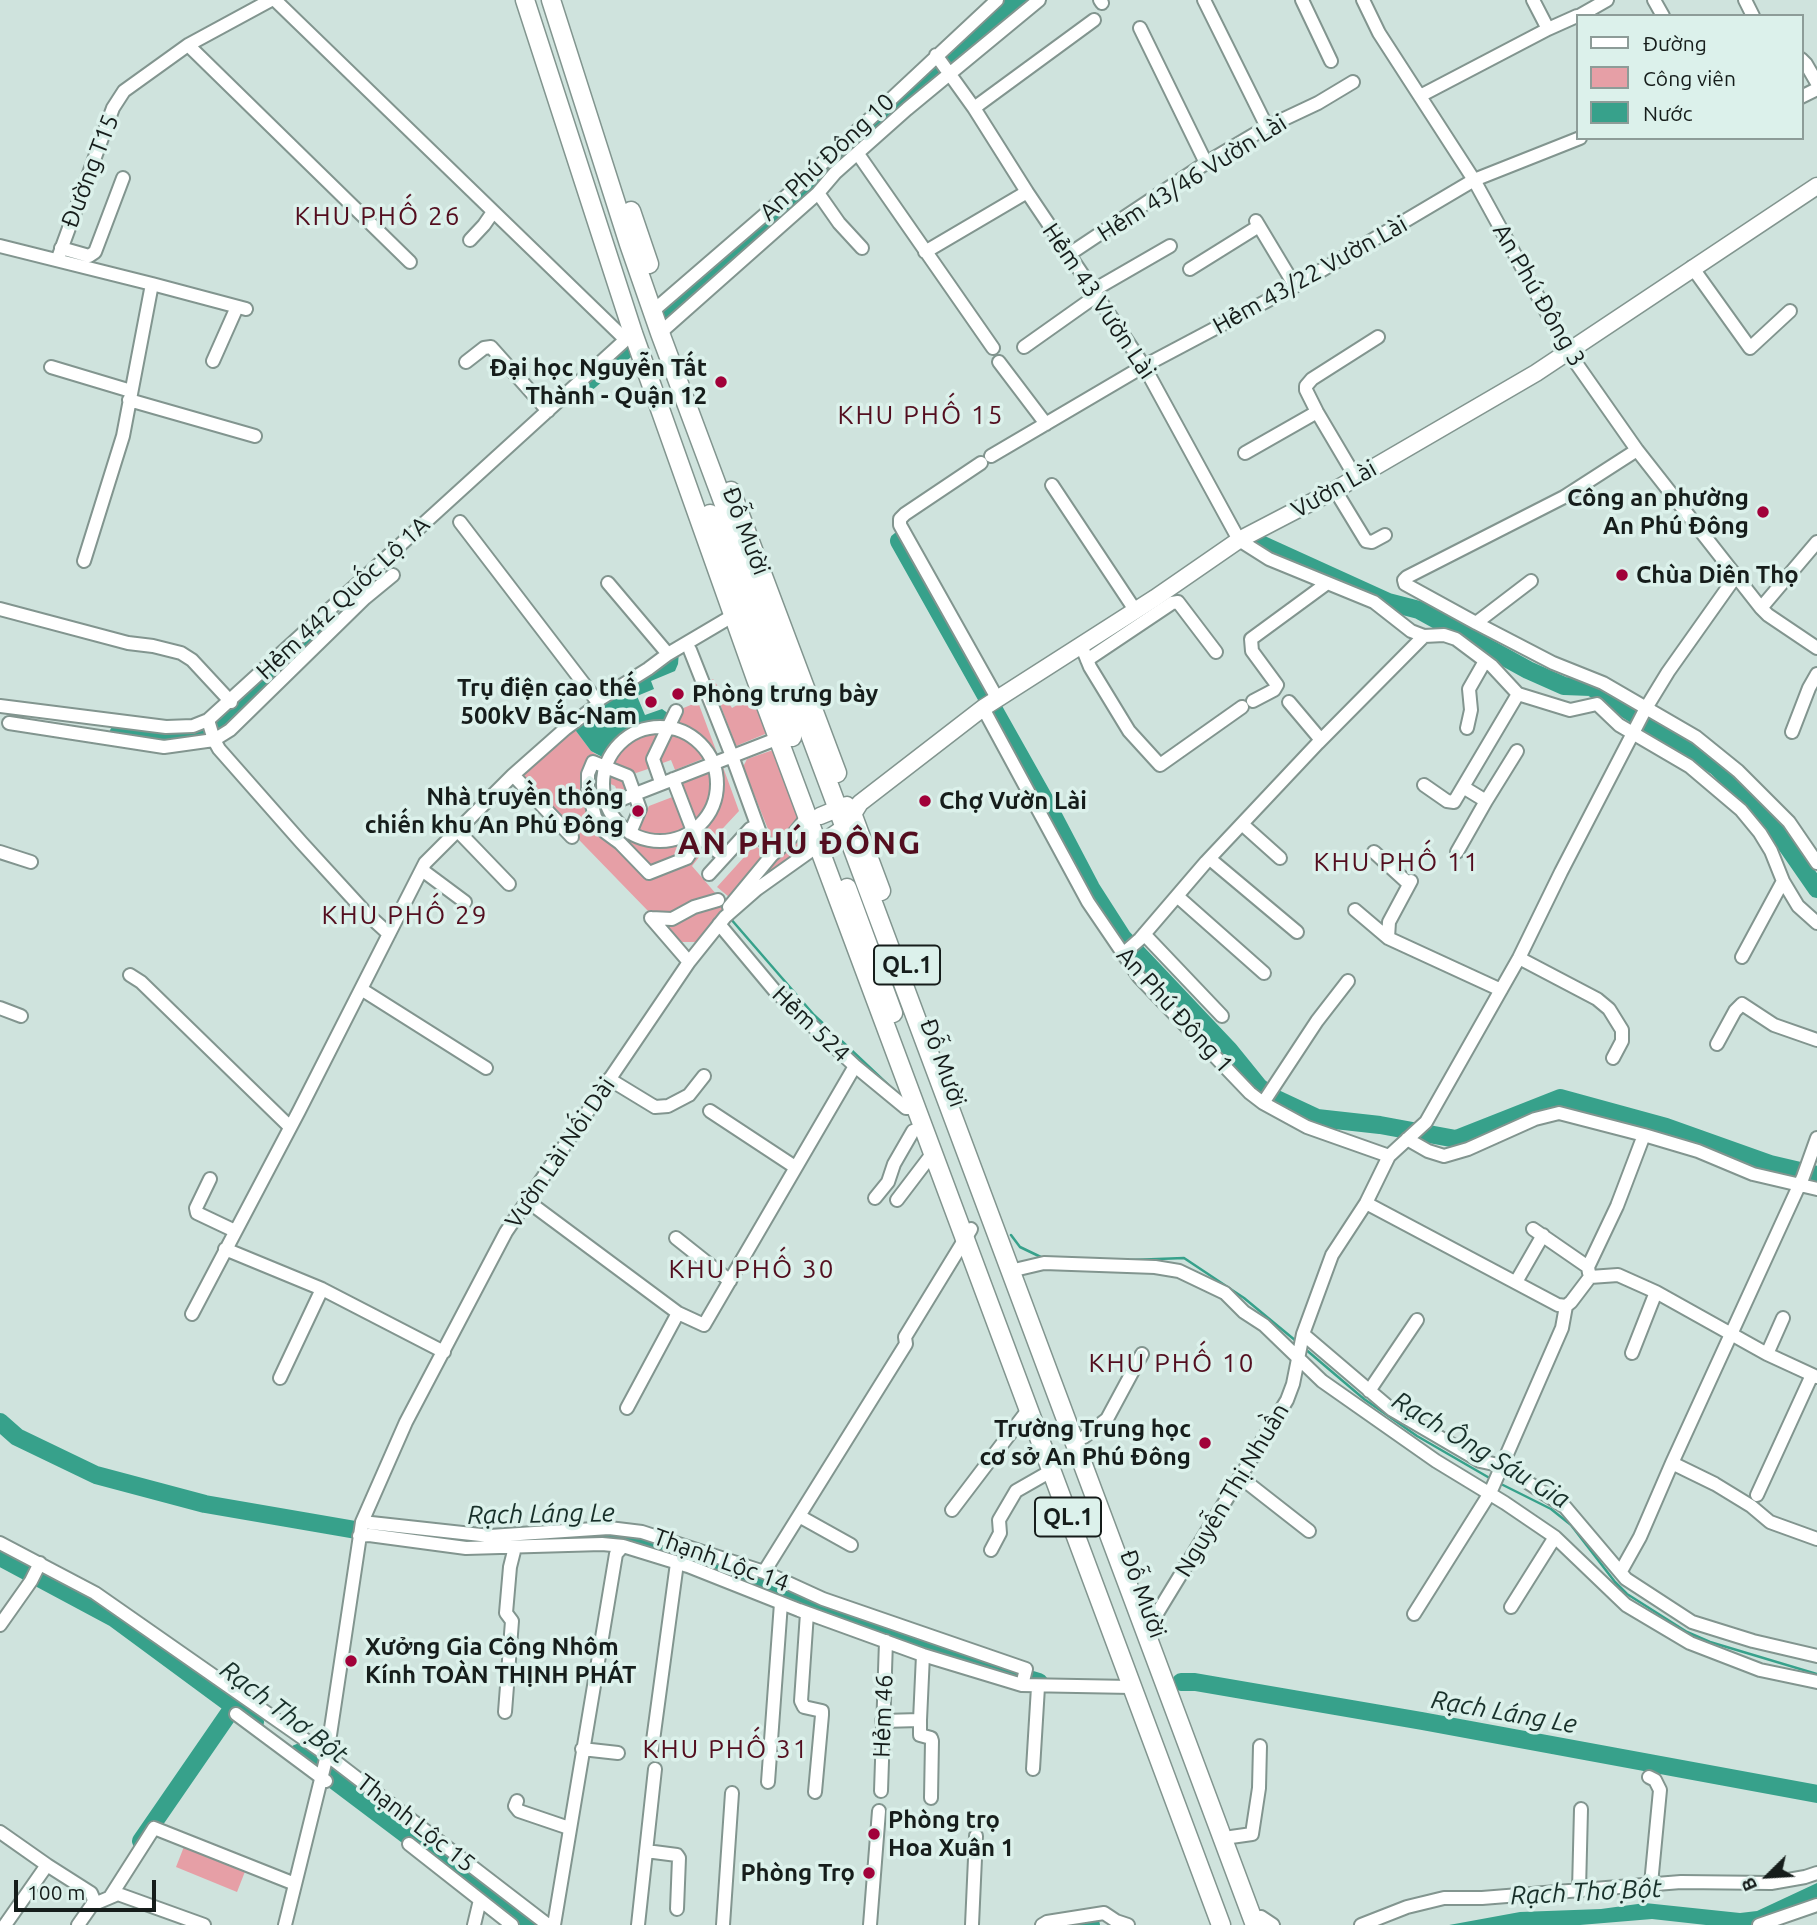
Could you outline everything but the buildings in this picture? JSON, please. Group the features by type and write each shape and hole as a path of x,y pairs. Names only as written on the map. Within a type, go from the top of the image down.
{"highway":[{"name":"Đỗ Mười","path":"525,0 634,333 779,738 814,816"},
{"name":"Đỗ Mười","path":"536,0 634,333 968,1234 1232,1925"},
{"name":"Đỗ Mười","path":"551,0 629,244 658,308"},
{"name":"Đỗ Mười","path":"562,0 665,329 849,811 1015,1269 1261,1923"},
{"name":"Đỗ Mười","path":"824,841 922,1128 968,1234 1028,1410 1221,1925"},
{"name":"Đỗ Mười","path":"1015,1269 1084,1437 1149,1624 1261,1923"}],"main road":[{"name":"Vườn Lài","path":"824,841 849,811 990,703 1084,653 1135,610 1239,540 1335,490 1569,353 1692,267 1817,186"},
{"name":"Vườn Lài","path":"814,816 849,811"}],"street":[{"name":"Đường T15","path":"60,253 113,108 124,91 188,46 273,0"},
{"path":"273,0 493,212 634,333"},
{"name":"An Phú Đông 10","path":"658,308 799,185 997,0"},
{"path":"665,329 818,193 835,173 948,72 1039,0"},
{"path":"1204,0 1267,127"},
{"path":"1302,0 1331,61"},
{"name":"An Phú Đông 3","path":"1363,0 1379,33 1474,180 1569,353 1637,450 1736,576"},
{"path":"1533,0 1548,29"},
{"path":"1582,14 1607,0"},
{"path":"1420,96 1576,17"},
{"path":"974,108 1094,20"},
{"path":"1140,28 1206,163"},
{"path":"188,46 410,262"},
{"name":"Hẻm 43 Vườn Lài","path":"937,57 974,108 1068,255 1144,366 1239,540"},
{"path":"1803,62 1817,83"},
{"name":"Hẻm 43/46 Vườn Lài","path":"1068,255 1206,163 1353,82"},
{"name":"Hẻm 43/22 Vườn Lài","path":"986,460 1144,366 1296,286 1474,180 1576,140"},
{"path":"858,154 993,348"},
{"path":"0,246 89,256 96,252 123,178"},
{"path":"925,253 1027,192"},
{"path":"818,193 839,223 862,248"},
{"path":"470,240 493,212"},
{"path":"1189,269 1257,223 1296,286"},
{"path":"1024,347 1094,294 1170,246"},
{"path":"60,253 152,284 241,308 213,361"},
{"path":"1692,267 1750,348 1790,311"},
{"path":"84,561 123,436 152,284"},
{"name":"Hẻm 442 Quốc Lộ 1A","path":"0,706 166,727 211,728 231,702 634,333"},
{"path":"1356,478 1306,390 1308,383 1378,337"},
{"path":"466,362 484,348 491,347 548,411"},
{"path":"999,362 1046,424"},
{"path":"51,367 255,436"},
{"path":"1245,453 1317,412"},
{"path":"1637,450 1564,497 1404,580 1411,587 1476,623 1553,663 1603,683 1644,711 1696,737 1731,764 1789,822 1817,863"},
{"name":"An Phú Đông 1","path":"986,460 905,514 900,519 900,525 1088,902 1126,951 1139,977 1250,1093 1268,1095 1307,1127 1390,1156"},
{"path":"1052,485 1135,610"},
{"path":"1335,490 1366,541 1372,542 1385,535"},
{"path":"460,522 597,701"},
{"path":"1239,540 1269,559 1374,601 1410,631 1424,636 1444,635 1456,639 1492,666 1518,694 1570,710 1597,704 1619,725 1689,766 1741,810 1771,851 1783,881 1798,906 1817,923"},
{"path":"1761,608 1817,542"},
{"path":"9,723 164,747 211,728 230,730 365,598 393,575"},
{"path":"1566,1306 1558,1305 1366,1203 1390,1156 1426,1122 1501,990 1644,711 1668,672 1736,576 1768,615 1817,648"},
{"path":"1476,623 1531,581"},
{"path":"608,583 668,654"},
{"path":"1216,652 1183,606 1172,603 1084,653 1129,731 1160,765 1247,704 1274,690 1277,685 1252,651 1251,639 1326,584"},
{"path":"0,609 128,643 181,653 192,660 231,702"},
{"path":"192,1314 422,870 434,852 513,775 565,729 596,706 597,701 734,615"},
{"path":"1126,951 1321,740 1424,636"},
{"path":"690,650 698,684 732,756 757,825 772,855"},
{"path":"1468,729 1471,710 1469,689 1485,662"},
{"path":"1792,732 1817,674"},
{"path":"1424,785 1447,801 1454,802 1518,694"},
{"path":"1289,702 1321,740"},
{"path":"676,711 653,759 701,837 724,858"},
{"path":"630,833 640,809 628,776 606,766 593,762 587,789 592,810 605,832 625,847 649,873 687,858 701,837 714,802 717,782 713,763 698,741 668,727 650,727 632,733 618,745 606,766 603,784 607,804 615,820 630,833 643,839 663,841 701,837"},
{"path":"211,728 290,830 366,913 389,934"},
{"path":"607,804 779,738"},
{"path":"1457,852 1517,751"},
{"path":"513,775 572,837"},
{"path":"1463,787 1486,801"},
{"name":"Vườn Lài","path":"722,921 730,903 772,855 814,816"},
{"path":"1242,824 1280,858"},
{"path":"709,874 750,829 757,825"},
{"path":"457,830 509,884"},
{"name":"Vườn Lài Nối Dài","path":"285,1925 324,1769 360,1530 406,1422 506,1232 690,962 722,921 757,889 824,841"},
{"path":"0,852 31,862"},
{"path":"1374,852 1410,882 1389,922 1388,938"},
{"path":"1210,859 1297,932"},
{"path":"422,870 465,902"},
{"path":"1742,957 1783,881"},
{"path":"1177,896 1264,974"},
{"path":"690,962 651,918 673,919 694,907 718,900"},
{"path":"1355,910 1388,938 1501,990"},
{"name":"Hẻm 524","path":"722,921 775,991 855,1066 906,1108 915,1108"},
{"path":"1142,936 1222,1016"},
{"path":"1519,958 1597,999 1609,1009 1622,1030 1622,1041 1613,1058"},
{"path":"130,975 160,1000 290,1128"},
{"path":"1268,1095 1317,1021 1348,981"},
{"path":"361,989 486,1068"},
{"path":"1717,1044 1735,1011 1742,1004 1774,1025 1817,1040"},
{"path":"0,1008 21,1016"},
{"path":"526,1200 678,1312 704,1325 855,1066"},
{"path":"609,1079 656,1107 668,1106 688,1095 704,1076"},
{"path":"710,1111 795,1167"},
{"path":"1413,1134 1428,1151 1444,1156 1468,1149 1535,1119 1559,1113 1698,1151 1753,1174 1785,1183 1801,1180 1817,1189"},
{"path":"875,1198 888,1182 894,1164 913,1131 922,1128"},
{"path":"1415,1614 1501,1469 1562,1328 1566,1306 1589,1272 1644,1135"},
{"path":"1621,1571 1640,1537 1801,1180 1817,1138"},
{"path":"897,1200 932,1154"},
{"path":"210,1179 196,1208 197,1213 235,1231"},
{"name":"Nguyễn Thị Nhuần","path":"1149,1624 1287,1400 1300,1345 1332,1255 1366,1203"},
{"path":"1516,1282 1537,1232 1589,1272 1618,1275 1656,1292 1767,1354 1814,1376 1757,1495"},
{"path":"764,1572 906,1344 905,1337 968,1234"},
{"path":"676,1238 730,1281"},
{"path":"225,1249 322,1289 444,1352"},
{"path":"1015,1269 1044,1263 1155,1267 1180,1271 1225,1293 1244,1312 1300,1345 1391,1409 1565,1507 1626,1579 1692,1622 1753,1641 1817,1656"},
{"path":"280,1378 322,1289"},
{"path":"1632,1353 1656,1292"},
{"path":"626,1408 678,1312"},
{"path":"1767,1354 1783,1318"},
{"path":"1369,1391 1418,1320"},
{"path":"1300,1345 1322,1381 1426,1454 1490,1491 1555,1537 1626,1605 1690,1643 1760,1670 1817,1682"},
{"path":"1084,1437 1107,1419 1142,1354"},
{"path":"952,1510 1028,1410"},
{"path":"1672,1463 1714,1483 1752,1506 1770,1522 1817,1539"},
{"path":"991,1550 1000,1533 999,1520 1016,1491 1051,1472"},
{"path":"1240,1477 1309,1531"},
{"path":"799,1516 850,1545"},
{"name":"Thạnh Lộc 14","path":"360,1530 490,1536 609,1528 642,1532 764,1572 823,1599 1026,1669 1022,1685"},
{"name":"Thạnh Lộc 14","path":"360,1530 369,1535 466,1548 603,1544 623,1546 682,1564 807,1614 923,1655 1022,1685 1132,1687"},
{"path":"1511,1607 1555,1537"},
{"name":"Thạnh Lộc 15","path":"0,1543 38,1566 95,1593 324,1769"},
{"name":"Thạnh Lộc 14","path":"554,1925 616,1554 623,1546"},
{"path":"505,1712 512,1621 506,1613 510,1567 515,1547"},
{"path":"652,1748 682,1564 695,1549"},
{"path":"0,1625 31,1581 38,1566"},
{"path":"768,1782 781,1603"},
{"path":"807,1614 801,1701 804,1707 822,1711 815,1792"},
{"name":"Hẻm 46","path":"881,1791 886,1641"},
{"path":"923,1655 920,1735 931,1738 932,1741 932,1798"},
{"path":"1033,1769 1038,1687"},
{"name":"Thạnh Lộc 15","path":"236,1714 429,1835 548,1925"},
{"path":"882,1721 920,1720"},
{"path":"1231,1837 1252,1834 1259,1788 1260,1745"},
{"path":"582,1749 618,1753"},
{"path":"639,1925 655,1769"},
{"path":"1649,1777 1655,1780 1660,1790 1651,1884"},
{"path":"723,1925 732,1793"},
{"path":"517,1801 515,1807 519,1811 569,1828"},
{"path":"1579,1889 1581,1809"},
{"path":"870,1925 879,1811"},
{"path":"110,1897 154,1828 295,1884"},
{"path":"0,1832 91,1893 92,1905 78,1925"},
{"name":"Thạnh Lộc 15","path":"429,1835 414,1849 512,1925"},
{"path":"972,1925 976,1836"},
{"path":"646,1851 677,1855 679,1858 677,1909"},
{"path":"5,1925 47,1865"},
{"path":"463,1887 475,1870"},
{"path":"1361,1925 1407,1907 1444,1898 1482,1898 1681,1882 1771,1883 1817,1872"},
{"path":"92,1905 118,1894 188,1922 204,1925"},
{"path":"474,1925 480,1900"},
{"path":"1766,1924 1817,1905"},
{"path":"1042,1925 1104,1913 1128,1925"}],"green space":[{"path":"713,679 732,708 756,694 770,732 736,746 711,680"},
{"path":"698,702 717,753 675,770 671,760 660,764 658,760 681,709"},
{"path":"573,727 591,751 600,757 596,767 602,770 598,778 589,773 589,797 613,837 617,829 624,832 623,835 628,838 635,834 649,806 675,796 708,846 692,866 717,895 673,918 650,913 517,776"},
{"path":"663,727 651,768 636,773 608,760 627,737 644,729"},
{"path":"776,749 801,818 774,844 743,767 747,759"},
{"path":"723,767 739,811 712,840 697,828 680,783"},
{"path":"607,772 621,778 625,790 618,793 615,786 604,781"},
{"path":"799,833 811,845 743,895"},
{"path":"755,845 766,855 729,897 717,887"},
{"path":"718,903 725,908 701,942 682,942 658,920"},
{"path":"185,1844 246,1869 237,1892 176,1867"}],"water":[{"path":"679,652 675,671 651,681 654,689 637,696 645,715 662,709 669,714 663,727 644,729 627,737 608,760 591,751 573,727"},
{"path":"1817,1883 1817,1904 1757,1925 1706,1925 1652,1919 1580,1925 1449,1925 1520,1912 1601,1909 1645,1903 1740,1913 1757,1911"}],"waterway":[{"path":"668,312 996,17 1019,0"},
{"path":"581,388 629,347"},
{"path":"899,541 1091,888 1123,938 1229,1050 1259,1087 1272,1097 1317,1118 1380,1125 1456,1139 1560,1098 1666,1127 1770,1164 1817,1175"},
{"path":"1256,542 1388,602 1419,610 1528,670 1564,686 1591,687 1717,767 1765,814 1817,889"},
{"path":"118,734 154,739 195,738 259,684 317,628"},
{"path":"730,918 814,1015 899,1095"},
{"name":"Rạch Ông Sáu Gia","path":"1011,1235 1020,1247 1045,1259"},
{"name":"Rạch Ông Sáu Gia","path":"1131,1260 1184,1258 1244,1298 1296,1341"},
{"name":"Rạch Ông Sáu Gia","path":"1304,1348 1364,1399 1417,1436 1493,1480"},
{"name":"Rạch Láng Le","path":"0,1422 17,1437 96,1475 205,1504 379,1534"},
{"name":"Rạch Ông Sáu Gia","path":"1499,1483 1551,1509 1571,1525 1627,1594 1687,1632 1710,1642 1817,1674"},
{"name":"Rạch Láng Le","path":"438,1540 487,1543 599,1536 635,1540 919,1645 1039,1682"},
{"name":"Rạch Thợ Bột","path":"0,1557 114,1618 255,1722"},
{"name":"Rạch Láng Le","path":"1181,1682 1195,1682 1422,1721 1817,1794"},
{"path":"141,1841 234,1706"},
{"name":"Rạch Thợ Bột","path":"298,1753 526,1925"},
{"name":"Rạch Thợ Bột","path":"1074,1925 1091,1925"}],"place":[{"name":"Đại học Nguyễn Tất Thành - Quận 12","path":"721,382"},
{"name":"Công an phường An Phú Đông","path":"1763,512"},
{"name":"Chùa Diên Thọ","path":"1622,575"},
{"name":"Phòng trưng bày","path":"678,694"},
{"name":"Trụ điện cao thế 500kV Bắc-Nam","path":"651,702"},
{"name":"Chợ Vườn Lài","path":"925,801"},
{"name":"Nhà truyền thống chiến khu An Phú Đông","path":"638,811"},
{"name":"Trường Trung học cơ sở An Phú Đông","path":"1205,1443"},
{"name":"Xưởng Gia Công Nhôm Kính TOÀN THỊNH PHÁT","path":"351,1661"},
{"name":"Phòng trọ Hoa Xuân 1","path":"874,1834"},
{"name":"Phòng Trọ","path":"869,1873"}],"district":[{"name":"KHU PHỐ 26","path":"378,216"},
{"name":"KHU PHỐ 15","path":"921,415"},
{"name":"AN PHÚ ĐÔNG","path":"800,843"},
{"name":"KHU PHỐ 11","path":"1397,862"},
{"name":"KHU PHỐ 29","path":"405,915"},
{"name":"KHU PHỐ 30","path":"752,1269"},
{"name":"KHU PHỐ 10","path":"1172,1363"},
{"name":"KHU PHỐ 31","path":"726,1749"}]}
